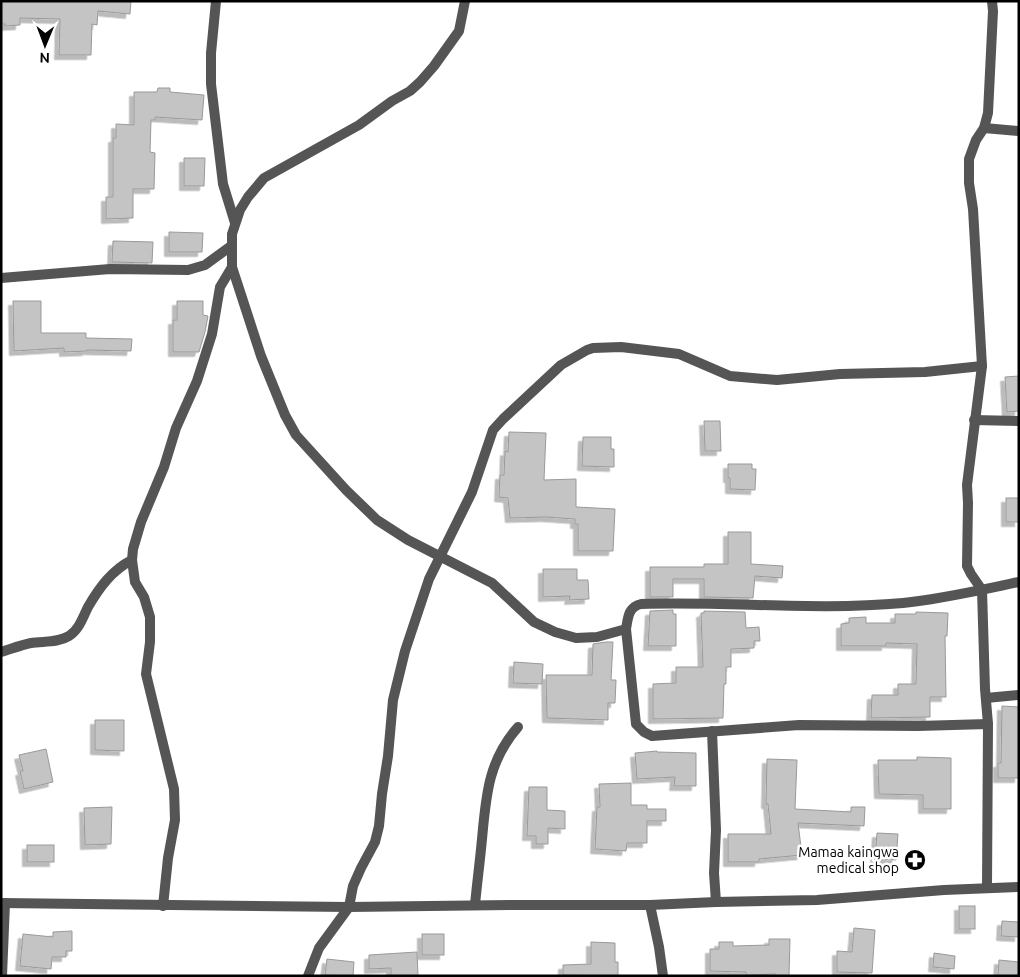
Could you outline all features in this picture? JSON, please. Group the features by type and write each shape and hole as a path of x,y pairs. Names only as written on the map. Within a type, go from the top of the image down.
{"street":[{"path":"216,1 211,53 211,84 223,184 235,223"},
{"path":"465,1 459,31 434,66 410,91 359,125 314,148 291,164 264,178 248,197 235,223 231,246 232,267 261,356 285,415 296,435 346,490 377,520 408,540 492,583 534,622 555,632 576,638 597,637 626,629"},
{"path":"987,888 988,724 982,590 968,566 967,484 982,366 969,167 972,148 987,120 992,1"},
{"path":"984,128 1019,131"},
{"path":"1,278 110,269 188,270 205,265 231,246"},
{"path":"163,906 168,858 175,820 175,796 146,674 150,627 149,608 135,582 132,560 136,538 164,467 176,428 197,382 212,334 220,287 232,267"},
{"path":"308,976 319,948 349,907 353,886 378,833 394,700 405,651 429,579 472,492 493,430 561,365 587,350 622,347 671,352 692,358 730,376 777,380 840,374 925,372 982,366"},
{"path":"974,420 1019,421"},
{"path":"1,652 30,644 62,640 69,636 80,623 107,580 120,566 132,560"},
{"path":"988,724 799,726 652,736 636,724 626,629 629,613 632,608 641,604 855,605 902,603 956,596 1019,582"},
{"path":"986,698 1019,695"},
{"path":"474,905 487,787 498,755 518,727"},
{"path":"712,731 716,830 714,873 716,902"},
{"path":"2,976 3,903 349,907 474,905 650,906 716,902 817,900 1019,887"},
{"path":"650,906 663,976"}],"building":[{"path":"131,1 130,14 98,11 97,25 92,24 91,55 59,55 60,19 20,18 20,25 5,26 5,24 1,24 1,2"},
{"path":"158,88 170,88 170,92 204,95 202,120 155,117 155,120 151,120 150,152 155,153 154,189 133,189 133,218 106,219 106,197 113,197 113,138 116,138 116,124 134,125 134,92 157,92"},
{"path":"184,158 205,158 204,186 184,186"},
{"path":"169,232 203,233 202,252 169,252"},
{"path":"113,241 153,242 152,263 112,262"},
{"path":"13,301 41,301 41,333 86,333 86,338 132,339 131,351 87,350 64,352 64,348 14,351"},
{"path":"177,301 203,301 203,315 208,316 199,352 173,352 173,320 177,320"},
{"path":"1019,376 1019,411 1007,412 1005,377"},
{"path":"704,421 720,421 721,451 705,451"},
{"path":"509,432 546,433 544,480 576,479 576,507 615,509 613,551 578,551 578,524 575,524 575,519 546,517 510,518 508,498 499,497 500,475 504,475 505,451 508,452"},
{"path":"583,437 611,437 611,449 614,449 614,467 582,466"},
{"path":"728,464 752,464 752,469 756,469 755,490 730,489"},
{"path":"1006,498 1019,498 1019,522 1006,522"},
{"path":"728,532 751,532 751,564 783,566 782,578 755,576 753,598 704,597 704,579 673,579 673,597 650,597 650,567 704,567 704,564 728,564"},
{"path":"543,569 577,569 577,580 588,580 589,599 569,600 570,596 543,597"},
{"path":"673,610 673,614 676,614 676,646 648,646 650,611"},
{"path":"704,611 745,612 746,628 759,627 760,641 754,641 754,648 731,649 731,667 726,667 726,684 724,684 723,718 653,719 653,684 676,683 676,667 703,667 701,613 704,613"},
{"path":"916,612 948,613 947,636 945,636 946,697 930,697 930,717 871,718 872,695 898,695 898,684 916,684 917,644 886,643 886,646 841,646 841,624 849,623 849,618 866,617 866,623 895,623 895,614 916,614"},
{"path":"613,642 611,680 616,680 615,703 608,703 608,720 547,718 546,675 592,675 593,644"},
{"path":"514,662 543,664 542,684 513,683"},
{"path":"1002,706 1019,707 1019,778 998,778 998,763 1001,763"},
{"path":"95,720 124,720 124,751 95,750"},
{"path":"46,749 53,782 24,789 20,771 23,771 19,755"},
{"path":"657,751 696,753 696,786 674,786 675,777 637,779 635,753"},
{"path":"917,757 951,758 951,809 923,809 923,795 879,794 878,760 917,760"},
{"path":"767,759 797,760 795,809 851,812 851,807 865,807 864,826 798,823 802,855 759,859 759,862 728,862 728,834 771,834 768,804 766,804"},
{"path":"631,783 631,805 647,805 647,809 666,809 666,821 647,821 647,843 627,843 626,851 595,849 597,807 600,807 599,784"},
{"path":"529,787 547,787 547,810 565,811 565,829 548,828 548,844 536,844 536,836 527,836"},
{"path":"112,807 111,844 85,845 84,808"},
{"path":"877,833 898,834 896,860 875,859"},
{"path":"27,845 54,845 54,862 27,862"},
{"path":"959,906 975,906 975,929 959,929"},
{"path":"1002,921 1019,922 1019,937 1001,936"},
{"path":"854,928 875,930 872,973 837,972 837,951 852,952"},
{"path":"72,931 72,951 66,951 66,957 52,957 51,969 20,966 23,934 53,937 53,932"},
{"path":"422,934 444,934 444,955 422,955"},
{"path":"769,939 790,939 789,976 776,976 776,974 746,975 746,972 710,971 710,949 719,949 719,942 733,942 733,946 769,945"},
{"path":"591,942 615,943 615,962 618,962 618,976 563,975 563,965 591,964"},
{"path":"417,952 418,976 391,976 391,968 369,969 369,955"},
{"path":"934,953 955,956 954,969 933,967"},
{"path":"327,959 354,962 353,976 325,975"},
{"path":"999,960 1019,962 1019,976 998,976"}],"place":[{"name":"Mamaa kaingwa medical shop","path":"915,860"}]}
